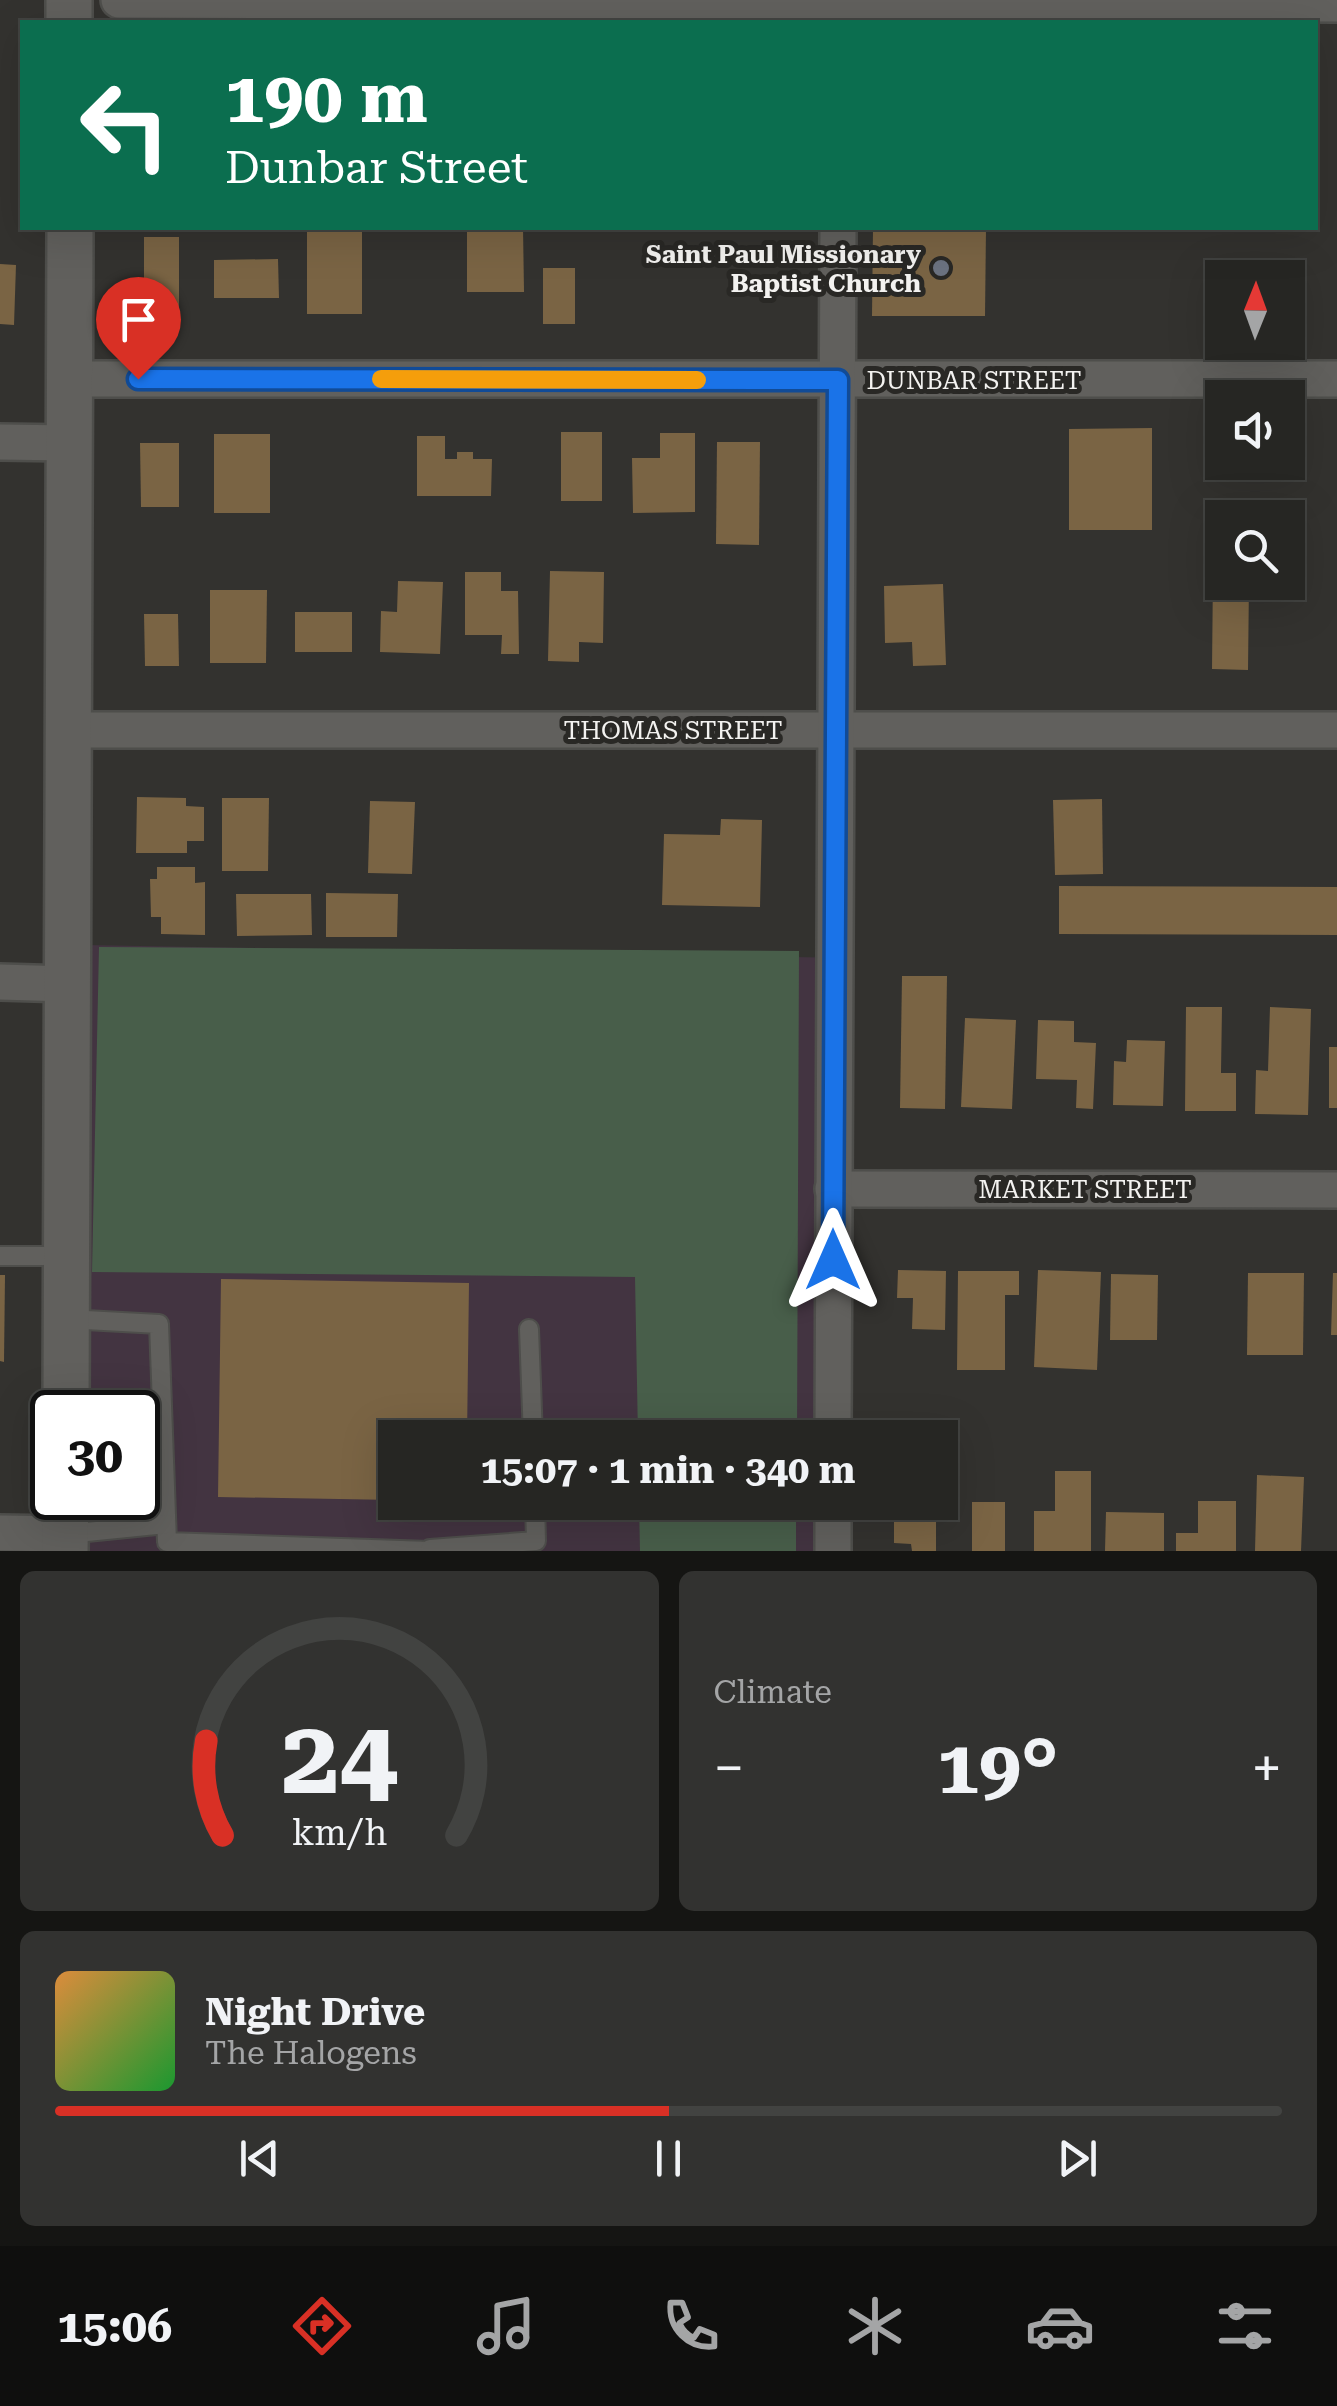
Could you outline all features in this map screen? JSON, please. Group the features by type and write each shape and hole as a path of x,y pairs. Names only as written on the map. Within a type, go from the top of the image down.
{"street":[{"path":"119,0 839,8 1337,4"},
{"path":"66,1390 70,230"},
{"path":"833,1420 838,230"},
{"name":"DUNBAR STREET","path":"70,379 1337,379"},
{"path":"0,442 70,443"},
{"name":"THOMAS STREET","path":"69,730 1337,730"},
{"path":"0,982 68,984"},
{"name":"MARKET STREET","path":"833,1189 1337,1190"},
{"path":"833,1520 833,1551"},
{"path":"0,1533 66,1528"}],"lane":[{"path":"0,1256 67,1256"},
{"path":"67,1319 159,1324 167,1542 430,1550 536,1542 535,1520"},
{"path":"529,1330 532,1420"},
{"path":"66,1528 166,1524"}],"shaded area":[{"path":"85,945 851,958 848,1420 378,1420 378,1520 847,1520 847,1551 82,1551 83,1520 160,1520 160,1390 83,1390"}],"green space":[{"path":"99,947 799,951 797,1420 638,1420 635,1277 92,1272"},
{"path":"639,1520 796,1520 796,1551 640,1551"}],"building":[{"path":"1318,61 1320,61 1319,151"},
{"path":"307,230 362,230 362,314 307,314"},
{"path":"467,230 523,230 524,292 467,292"},
{"path":"873,230 986,230 985,316 872,316"},
{"path":"144,237 179,237 179,318 144,318"},
{"path":"278,259 279,298 214,298 214,260"},
{"path":"0,264 16,265 14,325 0,324"},
{"path":"543,268 575,268 575,324 543,324"},
{"path":"1152,428 1152,530 1069,530 1069,429"},
{"path":"561,432 602,432 602,501 561,501"},
{"path":"660,433 695,433 695,512 633,513 632,458 660,458"},
{"path":"214,434 270,434 270,513 214,513"},
{"path":"417,436 445,436 445,459 457,459 457,452 473,452 473,459 492,459 491,496 417,496"},
{"path":"717,442 760,442 759,545 716,544"},
{"path":"140,443 179,443 179,507 141,507"},
{"path":"550,571 604,572 603,643 579,642 579,662 548,661"},
{"path":"465,572 501,572 501,591 518,591 519,654 501,654 502,635 465,635"},
{"path":"398,581 443,582 440,654 380,652 381,611 397,612"},
{"path":"943,584 946,665 913,666 912,642 885,643 884,586"},
{"path":"210,590 267,590 266,663 210,663"},
{"path":"1213,600 1249,600 1248,670 1212,669"},
{"path":"295,612 352,612 352,652 295,652"},
{"path":"144,614 178,614 179,666 145,666"},
{"path":"137,797 186,798 186,806 204,807 204,841 187,841 187,853 136,853"},
{"path":"222,798 269,798 268,871 222,871"},
{"path":"1102,799 1103,874 1055,875 1053,800"},
{"path":"370,801 415,802 412,874 368,873"},
{"path":"721,819 762,820 760,907 662,905 664,834 720,835"},
{"path":"157,867 195,867 195,883 205,882 205,935 161,934 161,917 151,917 150,879 157,879"},
{"path":"1059,886 1337,887 1337,935 1059,934"},
{"path":"326,893 398,894 397,937 326,937"},
{"path":"236,894 311,894 312,935 237,936"},
{"path":"902,976 947,976 945,1109 900,1108"},
{"path":"1186,1007 1222,1007 1221,1073 1236,1073 1236,1111 1185,1111"},
{"path":"1270,1007 1311,1009 1308,1115 1255,1114 1256,1070 1268,1071"},
{"path":"965,1018 1016,1020 1012,1109 961,1107"},
{"path":"1038,1020 1074,1021 1074,1042 1096,1043 1093,1109 1076,1108 1077,1080 1036,1079"},
{"path":"1127,1040 1165,1041 1163,1106 1113,1105 1114,1061 1126,1062"},
{"path":"1329,1047 1337,1047 1337,1108 1329,1108"},
{"path":"898,1270 946,1271 945,1330 912,1329 913,1298 897,1298"},
{"path":"1038,1270 1101,1272 1097,1370 1034,1367"},
{"path":"958,1271 1019,1271 1019,1295 1005,1295 1005,1370 957,1370"},
{"path":"1248,1273 1304,1273 1303,1355 1247,1355"},
{"path":"1333,1273 1337,1273 1337,1335 1331,1335"},
{"path":"1111,1274 1158,1275 1157,1340 1110,1340"},
{"path":"0,1275 5,1275 4,1362 0,1361"},
{"path":"221,1279 469,1283 467,1420 378,1420 378,1500 218,1497"},
{"path":"1055,1471 1091,1471 1091,1551 1034,1551 1034,1511 1055,1511"},
{"path":"1257,1475 1304,1477 1301,1551 1255,1551"},
{"path":"1198,1501 1236,1501 1236,1551 1176,1551 1176,1533 1198,1533"},
{"path":"972,1502 1005,1502 1005,1551 972,1551"},
{"path":"1106,1512 1164,1513 1164,1551 1105,1551"},
{"path":"894,1520 936,1520 936,1551 912,1551 911,1544 894,1543"}],"slow traffic":[{"path":"381,379 697,380"}],"place":[{"name":"Saint Paul Missionary Baptist Church","path":"941,268"}],"route":[{"path":"138,379 838,380 833,1260"}]}
